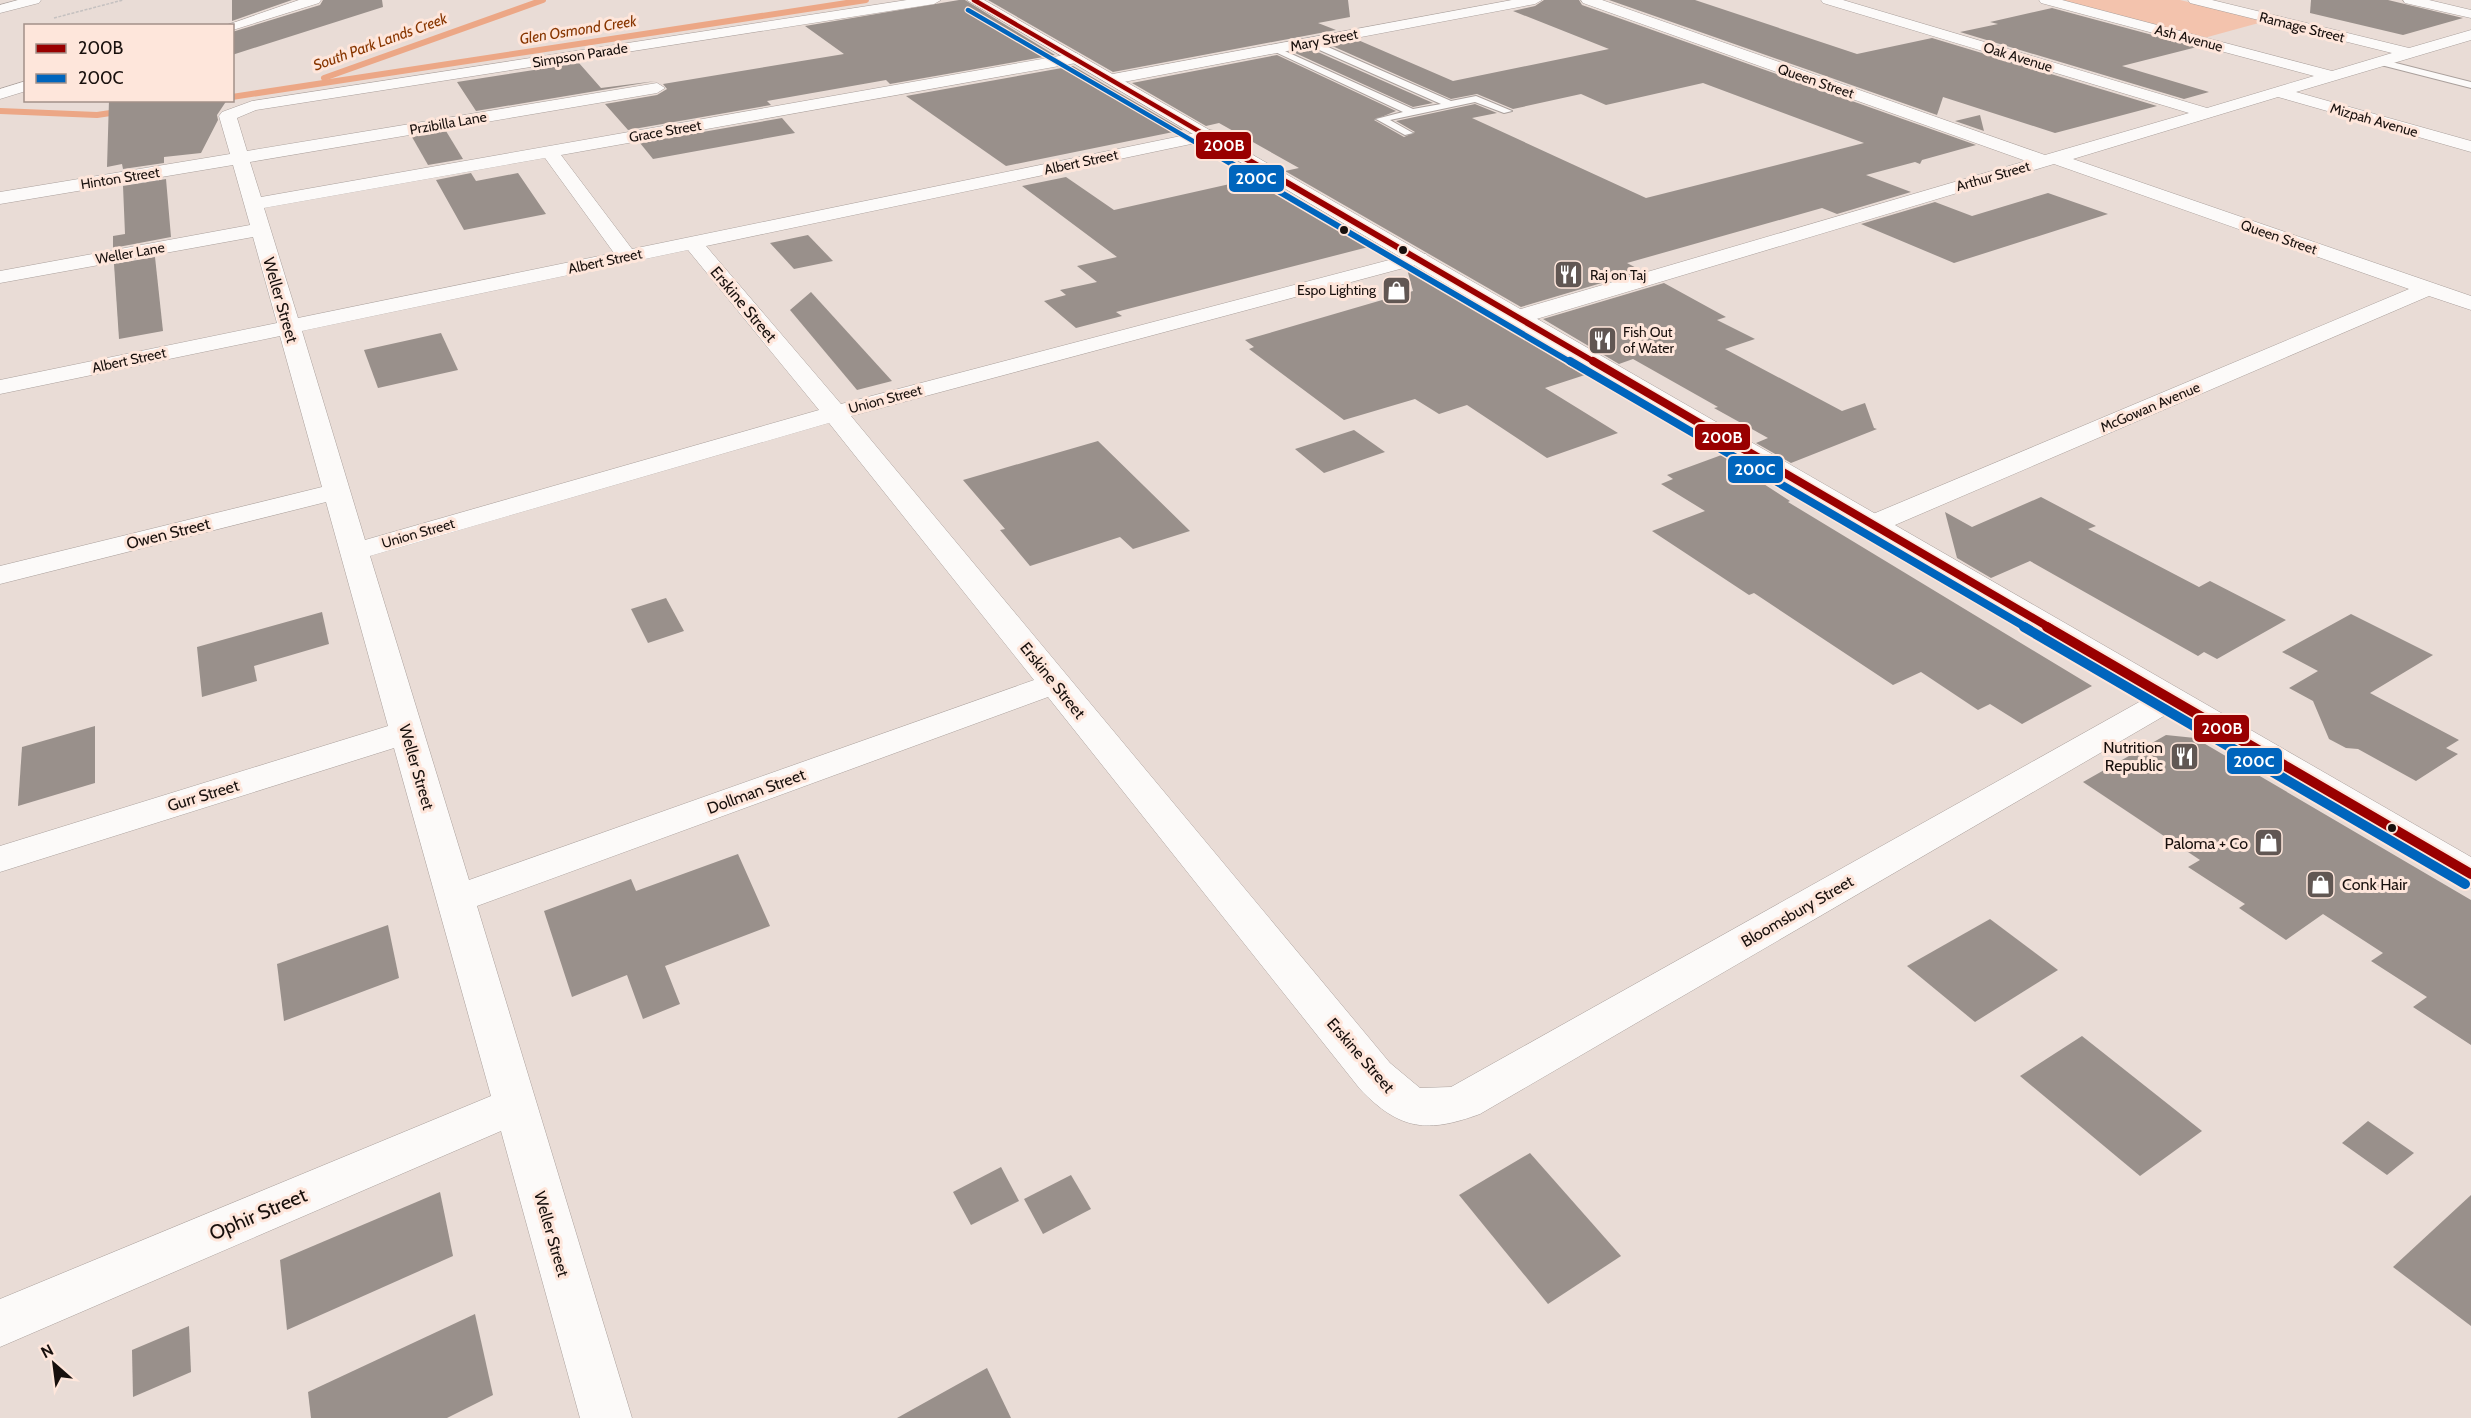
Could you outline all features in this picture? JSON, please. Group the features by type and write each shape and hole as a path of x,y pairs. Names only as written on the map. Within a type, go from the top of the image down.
{"street":[{"path":"0,9 34,0"},
{"path":"234,25 314,0"},
{"name":"Simpson Parade","path":"228,116 264,104 934,0"},
{"path":"974,0 1210,135 1419,258 1515,318 2169,699 2466,864"},
{"name":"Queen Street","path":"1588,0 2471,303"},
{"name":"Oak Avenue","path":"1828,0 2207,113"},
{"name":"Ash Avenue","path":"2046,0 2332,76"},
{"name":"Ramage Street","path":"2195,0 2409,53"},
{"path":"2410,0 2471,14"},
{"name":"Mary Street","path":"1113,79 1524,1"},
{"name":"Arthur Street","path":"1515,318 2471,35"},
{"name":"Grace Street","path":"257,217 549,152 1076,58"},
{"path":"0,94 24,87"},
{"name":"Przibilla Lane","path":"240,159 657,88"},
{"name":"Mizpah Avenue","path":"2278,92 2471,147"},
{"name":"Weller Street","path":"228,116 606,1418"},
{"name":"Albert Street","path":"0,387 1210,135"},
{"path":"549,152 627,256"},
{"name":"Hinton Street","path":"0,198 240,159"},
{"name":"Weller Lane","path":"0,277 257,217"},
{"name":"Erskine Street","path":"692,242 835,413 1375,1076 1388,1091 1420,1108"},
{"name":"Union Street","path":"354,552 835,413 1419,258"},
{"name":"McGowan Avenue","path":"1871,525 2428,288"},
{"name":"Owen Street","path":"0,575 337,491"},
{"name":"Dollman Street","path":"456,899 1056,683"},
{"name":"Bloomsbury Street","path":"1420,1108 1447,1108 1465,1101 2169,699"},
{"name":"Gurr Street","path":"0,859 407,732"},
{"name":"Ophir Street","path":"0,1323 515,1106"}],"lane":[{"path":"1309,42 1449,104"},
{"path":"1273,49 1411,112"},
{"path":"2380,62 2471,85"},
{"path":"1408,133 1381,119 1476,99 1507,111"}],"path":[{"path":"48,20 123,0"}],"shaded area":[{"path":"2062,0 2180,0 2266,21 2204,38"}],"building":[{"path":"232,0 292,0 232,21"},
{"path":"323,0 382,0 383,7 234,54 234,31 320,5"},
{"path":"965,0 1055,55 890,84 886,80 767,101 771,105 628,130 605,104 657,95 667,89 663,84 844,54 805,26"},
{"path":"988,0 1348,0 1350,17 1318,23 1336,30 1113,72"},
{"path":"1544,0 1579,0 1582,5 1976,145 1922,160 1920,164 1915,162 1866,175 1911,192 1837,214 1822,208 1627,263 1642,271 1521,307 1285,171 1299,168 1219,123 1206,126 1132,83 1277,55 1396,111 1374,120 1404,137 1415,132 1396,121 1475,104 1497,113 1472,118 1646,198 1864,143 1703,83 1606,105 1581,94 1513,109 1477,94 1451,99 1330,45 1358,40 1453,81 1609,49 1513,11 1535,6"},
{"path":"1609,0 1695,0 1857,54 1932,38 2157,106 2055,133 1943,97 1937,115"},
{"path":"2311,0 2388,0 2463,18 2403,35 2310,13"},
{"path":"2052,8 2197,47 2122,66 2209,92 2184,99 1960,32 1998,24 1990,22"},
{"path":"1311,49 1433,103 1413,107 1293,52"},
{"path":"579,63 601,88 656,81 476,111 457,82"},
{"path":"1073,66 1183,130 1006,166 906,96"},
{"path":"109,102 226,102 217,115 218,120 201,153 164,157 164,163 123,169 122,164 107,167"},
{"path":"1980,115 1984,131 1955,121"},
{"path":"782,118 795,133 653,159 640,143"},
{"path":"446,131 463,159 428,165 412,137"},
{"path":"471,173 476,181 518,173 546,214 464,230 436,180"},
{"path":"1066,177 1114,210 1261,177 1376,245 1116,312 1122,316 1076,328 1044,301 1066,295 1060,290 1097,282 1077,266 1117,257 1022,186"},
{"path":"166,179 171,237 113,248 113,236 125,234 123,186"},
{"path":"2048,193 2108,214 1954,263 1861,224 1935,202 1972,216"},
{"path":"808,235 833,261 794,269 770,243"},
{"path":"155,257 163,331 119,339 114,264"},
{"path":"1414,268 1591,373 1545,388 1618,433 1547,458 1467,405 1439,414 1415,399 1344,420 1249,349 1254,347 1245,340 1413,291 1407,269"},
{"path":"1664,283 1726,317 1717,320 1755,339 1725,349 1842,411 1865,403 1874,428 1877,429 1791,463 1756,443 1768,438 1714,408 1718,407 1633,359 1619,364 1543,319"},
{"path":"811,292 892,381 857,390 790,310"},
{"path":"441,333 458,370 378,388 364,350"},
{"path":"1354,430 1385,452 1324,473 1295,449"},
{"path":"1098,441 1190,531 1133,549 1120,537 1030,566 1000,530 1005,529 963,480"},
{"path":"1727,453 1762,474 1753,477 1790,501 1788,502 2092,686 2022,724 1990,704 1978,710 1921,672 1893,685 1754,593 1749,595 1652,531 1705,511 1661,484 1673,479 1667,475"},
{"path":"2041,497 2096,526 2088,529 2199,587 2210,581 2286,620 2217,659 2204,652 2198,656 2030,561 1991,578 1957,558 1945,512 1972,527"},
{"path":"666,598 684,631 648,643 631,609"},
{"path":"322,612 329,644 254,666 257,681 202,697 197,647"},
{"path":"2351,614 2433,655 2370,693 2459,740 2446,748 2458,754 2416,781 2358,749 2346,748 2329,739 2313,701 2289,688 2318,671 2282,652"},
{"path":"95,726 95,783 18,806 22,747"},
{"path":"2166,735 2195,738 2471,900 2471,1045 2413,1007 2427,997 2371,961 2383,953 2323,914 2286,940 2239,908 2245,904 2188,867 2200,860 2083,782"},
{"path":"738,854 770,926 665,966 680,1004 643,1019 627,975 572,997 544,911 631,879 636,891"},
{"path":"1990,919 2058,970 1975,1022 1907,966"},
{"path":"388,925 399,978 284,1021 277,964"},
{"path":"2082,1036 2202,1131 2140,1176 2020,1076"},
{"path":"2368,1121 2414,1153 2387,1175 2342,1143"},
{"path":"1530,1153 1621,1256 1548,1304 1459,1195"},
{"path":"1001,1167 1019,1201 971,1225 953,1192"},
{"path":"1071,1175 1091,1209 1043,1234 1024,1199"},
{"path":"440,1192 453,1256 287,1330 280,1260"},
{"path":"2471,1195 2471,1326 2393,1267"},
{"path":"475,1314 493,1395 447,1418 311,1418 308,1392"},
{"path":"189,1326 191,1372 133,1397 132,1350"},
{"path":"987,1368 1011,1418 897,1418"}],"waterway":[{"name":"South Park Lands Creek","path":"324,78 543,0"},
{"name":"Glen Osmond Creek","path":"234,97 866,0"},
{"path":"0,111 97,115 124,111"}],"transit line":[{"name":"200B","path":"974,0 2471,874"},
{"name":"200C","path":"968,10 2465,884"}],"place":[{"name":"Raj on Taj","path":"1569,275"},
{"name":"Espo Lighting","path":"1397,290"},
{"name":"Fish Out of Water","path":"1602,340"},
{"name":"Nutrition Republic","path":"2184,756"},
{"name":"Paloma + Co","path":"2269,843"},
{"name":"Conk Hair","path":"2321,884"}]}
